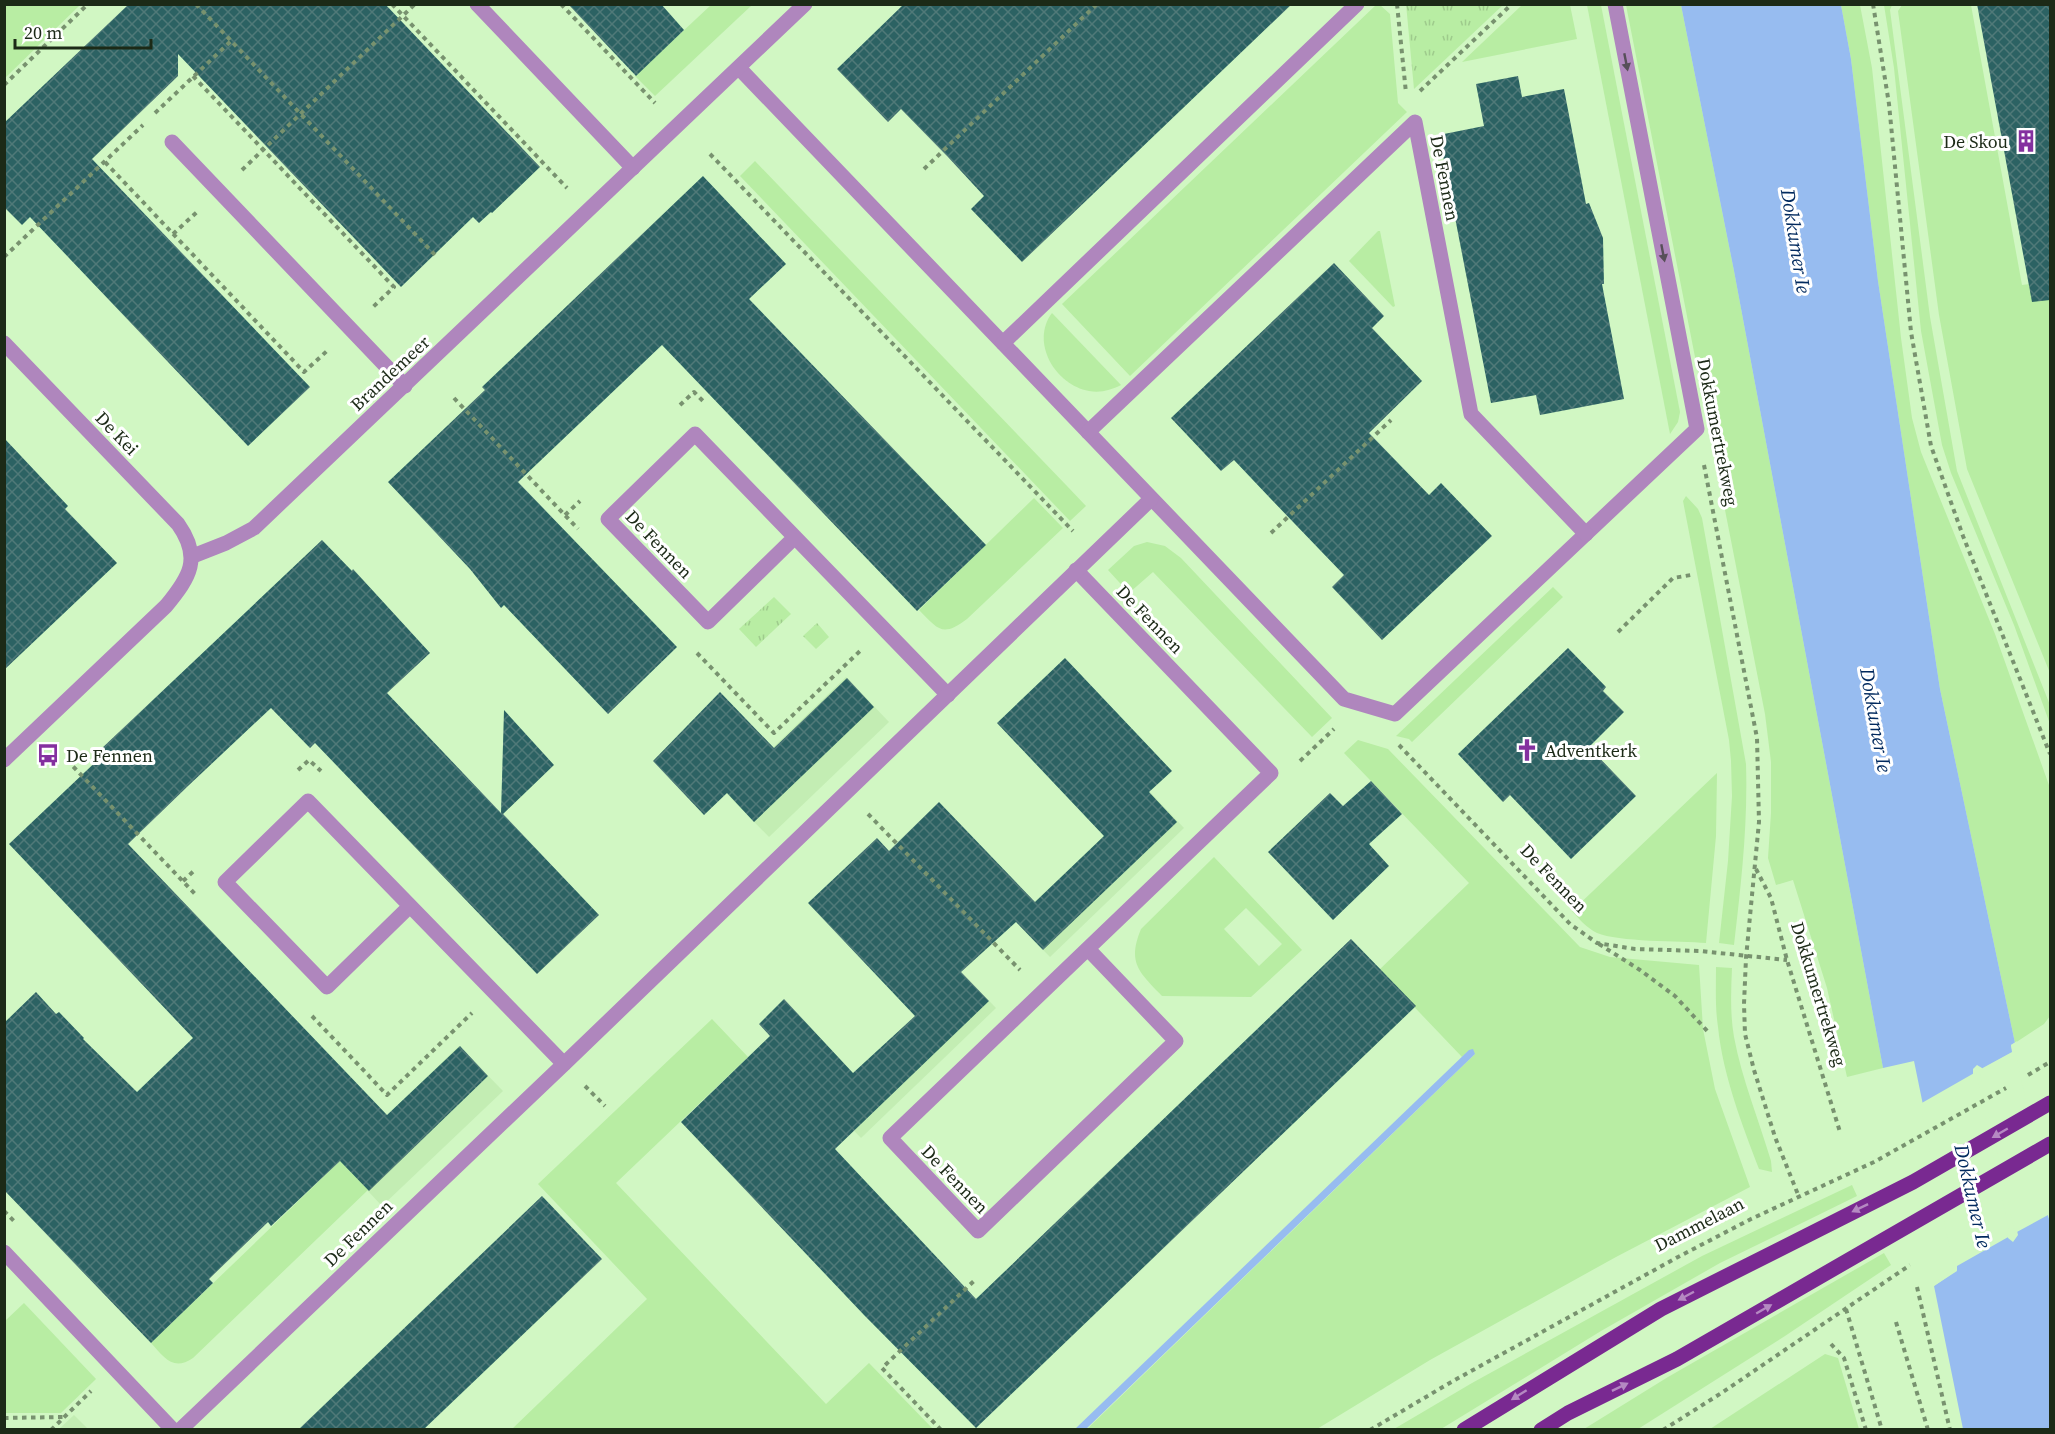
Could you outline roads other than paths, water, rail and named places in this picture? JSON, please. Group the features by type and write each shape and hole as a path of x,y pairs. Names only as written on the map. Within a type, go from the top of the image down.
{"main road":[{"path":"1464,1430 1661,1309 1913,1182 2050,1103"},
{"path":"1541,1430 1568,1413 1677,1359 2050,1144"}],"street":[{"path":"477,4 633,168"},
{"name":"Brandemeer","path":"192,556 226,543 254,528 805,4"},
{"path":"1003,343 1357,4"},
{"name":"Dokkumertrekweg","path":"1586,534 1697,429 1615,4"},
{"path":"739,68 1344,699 1395,714 1586,534"},
{"name":"De Fennen","path":"1088,432 1415,122 1471,414 1586,534"},
{"path":"172,142 405,386"},
{"name":"De Kei","path":"4,343 178,524 188,538 192,556"},
{"name":"De Fennen","path":"795,537 708,622 608,519 695,434 795,537 883,629 948,695"},
{"name":"De Fennen","path":"180,1430 1151,499"},
{"path":"4,760 166,606 189,573 192,556"},
{"name":"De Fennen","path":"1076,570 1271,773 890,1138 978,1231 1176,1041 1088,949"},
{"path":"410,906 327,987 225,882 308,801 564,1064"},
{"path":"4,1252 173,1430"}],"water":[{"name":"Dokkumer Ie","path":"1681,5 1841,5 1851,59 1878,281 1940,689 2015,1043 2011,1045 2050,1223 2050,1429 1963,1429 1934,1286 1957,1271 1914,1061 1883,1068 1734,271","holes":["1977,1065 1982,1068 2018,1235 2013,1242 2008,1238 1973,1074 1973,1069"]},
{"path":"1473,1049 1475,1054 1086,1429 1075,1429 1469,1050"}],"place":[{"name":"De Skou","path":"2026,141"},
{"name":"Adventkerk","path":"1527,750"},
{"name":"De Fennen","path":"48,755"}]}
